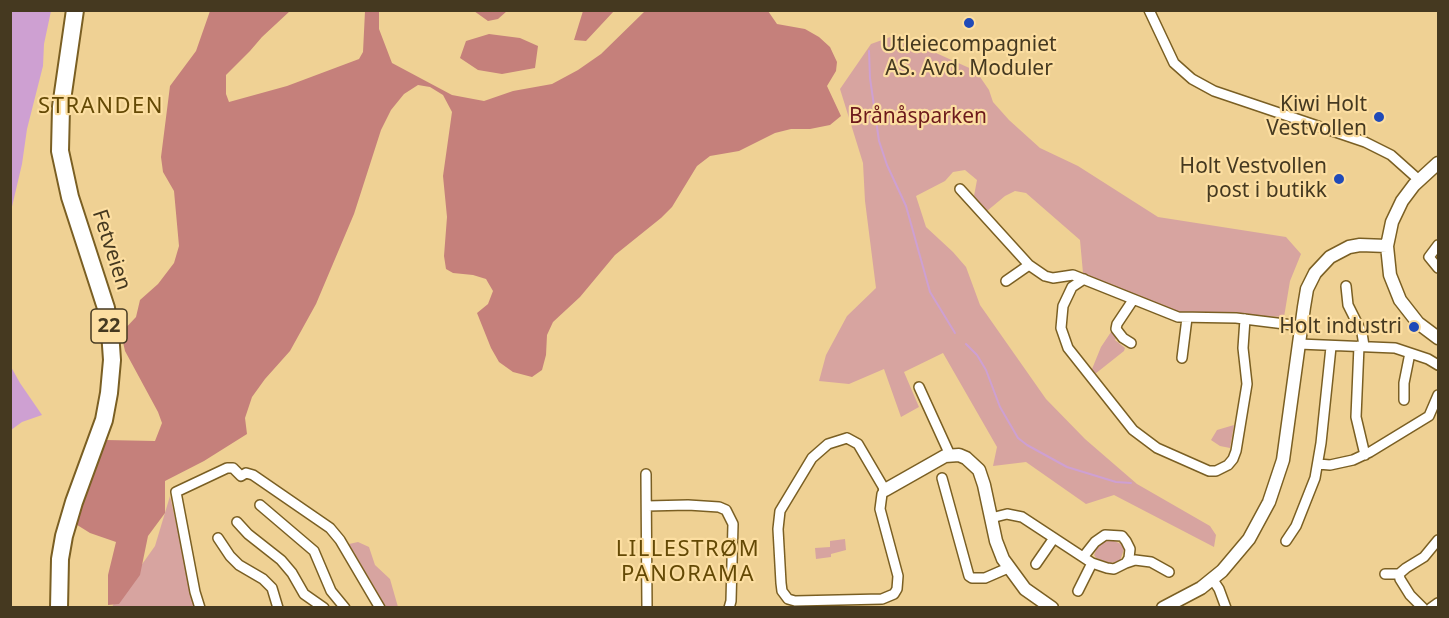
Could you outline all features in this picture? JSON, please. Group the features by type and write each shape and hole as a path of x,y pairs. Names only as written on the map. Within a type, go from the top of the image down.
{"highway":[{"name":"Fetveien","path":"59,608 60,559 64,536 102,426 109,393 112,360 110,331 104,301 70,197 62,164 61,113 75,10"},
{"name":"Fetveien","path":"71,45 80,10"}],"street":[{"path":"1149,10 1174,63 1192,79 1214,91 1365,142 1391,155 1419,180"},
{"path":"1438,163 1419,180 1399,206 1389,233 1387,246 1390,275 1400,300 1418,323 1438,338"},
{"path":"960,189 1029,265 1045,276 1053,278 1073,275 1165,313 1187,318 1245,319 1301,326"},
{"path":"1163,608 1213,580 1248,539 1269,502 1278,478 1288,435 1301,326 1307,289 1313,276 1322,264 1337,253 1349,248 1360,245 1387,246"},
{"path":"1438,245 1429,257 1438,268"},
{"path":"1006,282 1029,265"},
{"path":"1084,279 1072,287 1063,306 1061,328 1068,348 1133,430 1157,448 1209,471 1216,471 1228,465 1236,451 1247,384 1244,358 1245,319"},
{"path":"1346,286 1350,310 1362,333 1356,417 1365,454"},
{"path":"1131,343 1123,338 1116,329 1133,300"},
{"path":"1182,358 1187,318"},
{"path":"1299,344 1395,348 1428,358 1438,365"},
{"path":"1286,541 1310,493 1318,464 1332,347"},
{"path":"1404,400 1404,384 1410,353"},
{"path":"919,387 950,455"},
{"path":"1318,464 1344,462 1365,454 1429,416 1438,401"},
{"path":"885,490 865,455 853,440 847,438 833,441 821,447 782,506 778,518 781,583 782,591 788,599 795,601 882,599 894,594 897,589 898,576 880,510 882,494 935,460 950,455 966,458 979,470 999,549 1008,568 1025,589 1053,608"},
{"path":"200,608 176,492 227,468 233,468 241,476 246,473 253,475 330,528 340,540 380,608"},
{"path":"646,474 646,608"},
{"path":"942,478 969,576 985,578 1008,568"},
{"path":"260,505 314,551 331,591 345,608"},
{"path":"647,506 718,507 726,510 733,524 729,608"},
{"path":"991,518 1013,514 1022,517 1092,562 1110,568 1114,569 1135,560 1151,562 1169,572"},
{"path":"237,522 248,534 281,560 292,573 304,594 324,608"},
{"path":"1084,556 1099,538 1105,535 1116,535 1126,541 1130,549 1131,553 1126,564"},
{"path":"218,538 239,566 263,579 272,588 278,608"},
{"path":"1036,564 1054,538"},
{"path":"1385,574 1399,574 1424,557 1438,540"},
{"path":"1078,591 1092,562"},
{"path":"1399,574 1410,596 1423,608"},
{"path":"1213,580 1220,589 1226,608"},
{"path":"1431,608 1438,603"}],"green space":[{"name":"Brånåsparken","path":"896,35 976,71 989,90 993,102 1040,148 1078,166 1158,217 1286,237 1301,254 1290,281 1284,317 1183,315 1161,308 1083,273 1080,240 1026,193 1015,191 987,211 974,196 977,180 965,170 953,172 945,181 916,196 926,227 966,267 980,305 1046,399 1085,439 1137,484 1210,526 1216,535 1214,547 1114,495 1086,504 1026,462 993,466 997,447 943,353 904,372 919,407 901,417 884,369 849,384 819,381 826,355 847,316 876,288 865,201 863,163 840,89 871,44"},
{"path":"1111,332 1117,336 1115,340 1125,348 1124,351 1095,374 1092,369 1101,347"},
{"path":"1234,425 1230,448 1220,446 1211,440 1217,430"},
{"path":"170,496 195,607 111,608 155,546"},
{"path":"845,539 846,550 831,554 831,557 816,559 815,548 830,547 830,541"},
{"path":"1112,540 1121,544 1124,549 1120,561 1110,563 1096,558 1094,555 1097,548 1104,542"},
{"path":"358,542 369,547 375,565 390,579 398,607 386,607 349,544"}],"shaded area":[{"path":"11,10 51,11 44,44 43,66 27,129 11,211"},
{"path":"210,11 290,11 226,75 226,94 229,102 287,86 359,59 363,52 365,11 379,11 379,29 392,63 452,95 484,101 513,91 552,84 578,70 601,54 645,11 768,11 777,24 805,29 830,47 837,62 836,71 827,86 841,116 830,125 775,133 739,151 710,156 697,166 672,207 615,255 580,297 553,322 547,335 546,355 542,370 532,377 513,372 499,362 491,348 477,313 488,304 493,291 486,279 453,273 446,269 444,256 447,217 443,176 452,112 443,95 430,87 418,85 404,94 391,110 381,130 354,214 316,304 290,351 252,397 245,418 247,434 204,461 165,481 165,513 148,536 140,575 119,604 108,605 108,575 116,542 90,533 74,523 106,440 155,441 162,423 125,351 121,333 136,317 140,300 158,284 174,263 179,246 174,191 163,172 161,157 170,86 196,51"},
{"path":"474,11 507,11 498,19 488,21"},
{"path":"583,11 614,11 586,41 574,40"},
{"path":"489,34 520,38 538,46 535,68 502,74 478,70 460,58 466,41"},
{"path":"10,365 42,415 22,422 11,430"}],"waterway":[{"path":"869,51 870,78 879,141 887,165 906,206 930,292 955,333"},
{"path":"966,344 977,355 986,370 1000,407 1018,438 1067,467 1116,482 1131,483"}],"place":[{"name":"Utleiecompagniet AS. Avd. Moduler","path":"969,23"},
{"name":"Kiwi Holt Vestvollen","path":"1379,117"},
{"name":"Holt Vestvollen post i butikk","path":"1339,179"},
{"name":"Holt industri","path":"1414,327"}],"district":[{"name":"STRANDEN","path":"101,107"},
{"name":"LILLESTRØM PANORAMA","path":"688,562"}]}
